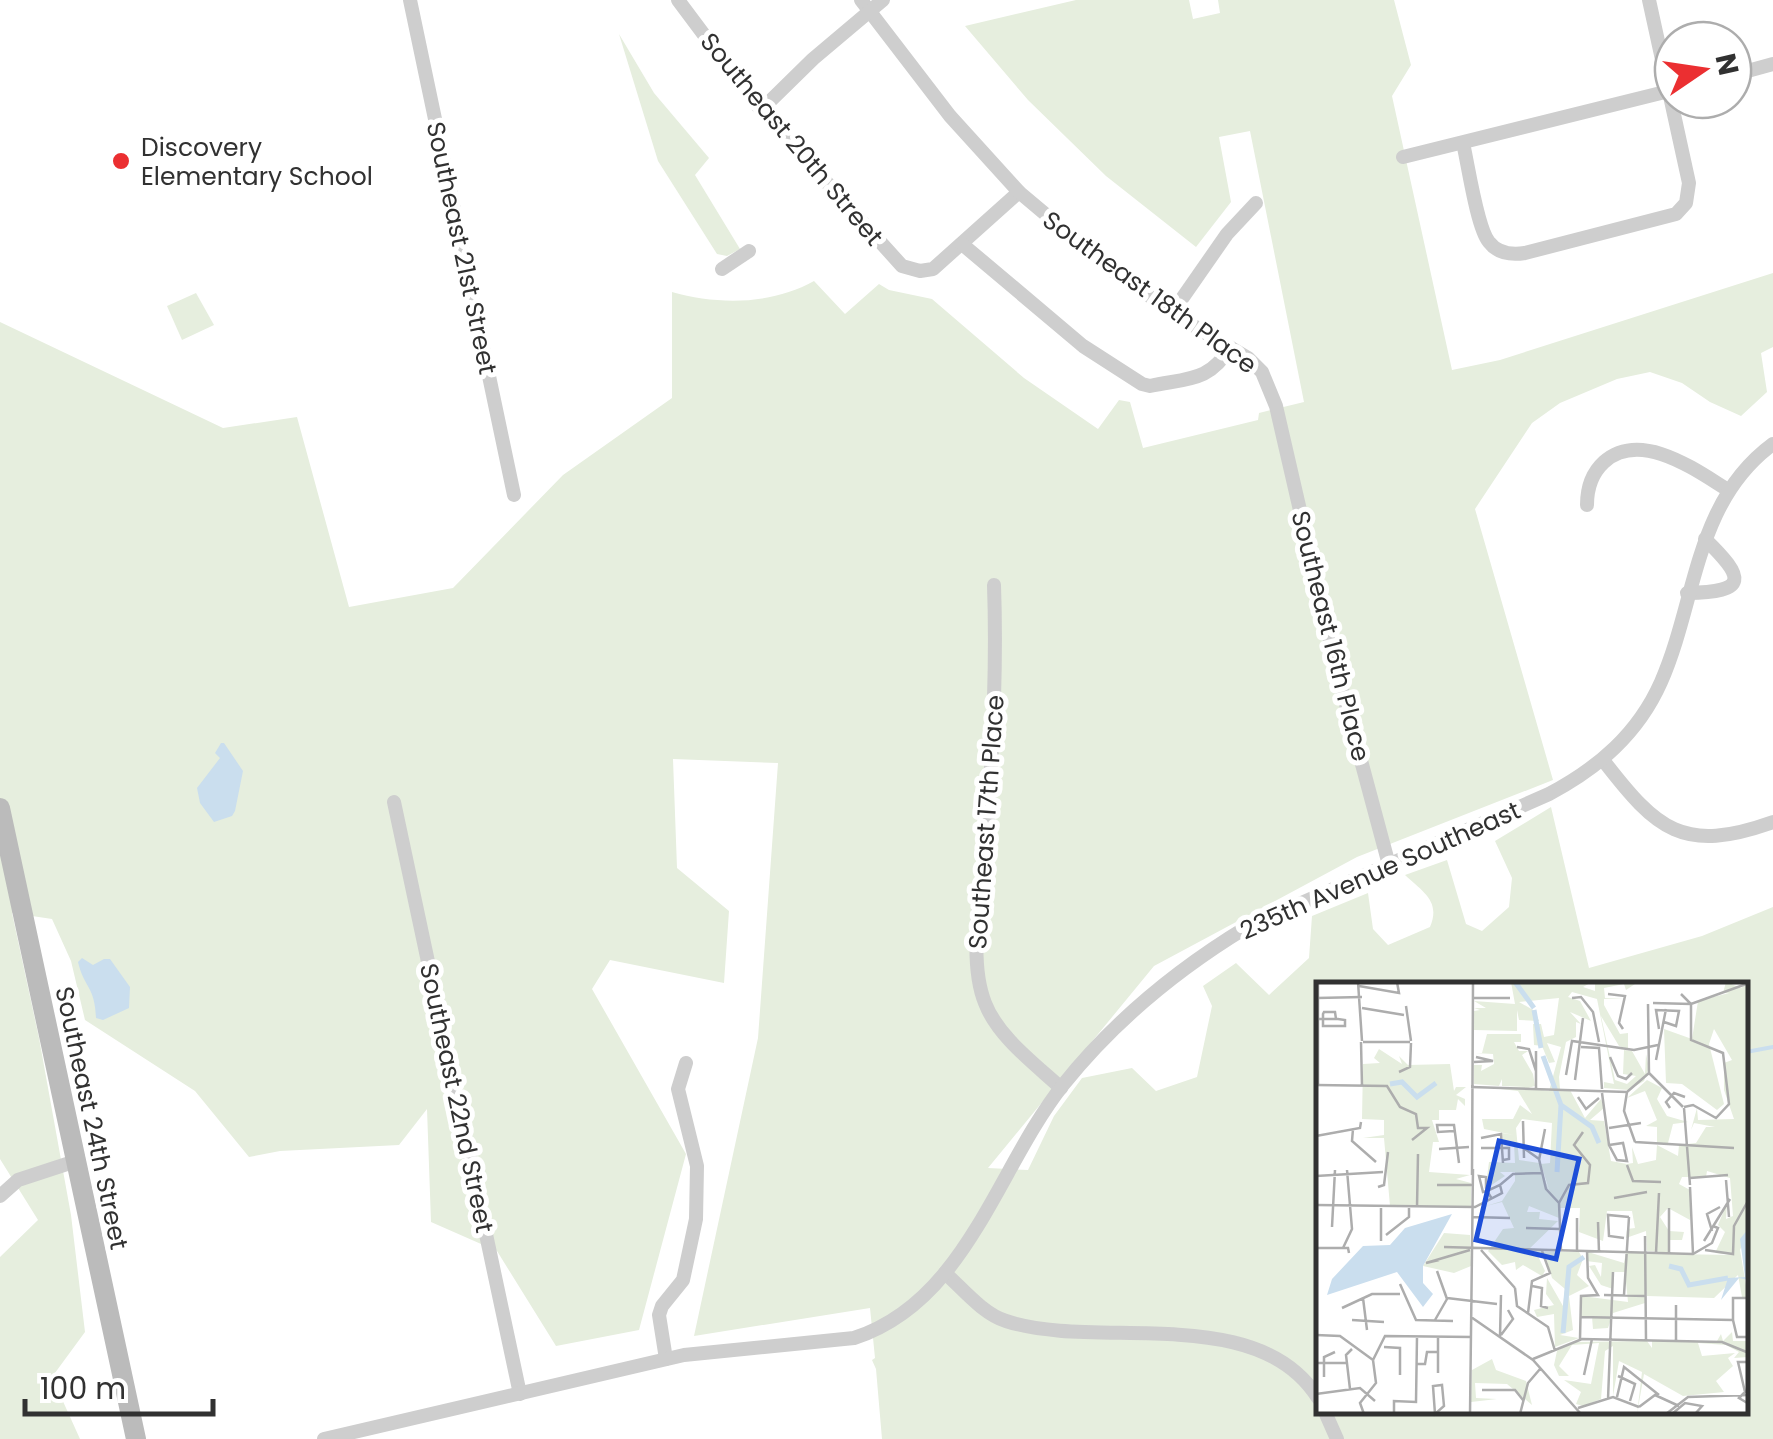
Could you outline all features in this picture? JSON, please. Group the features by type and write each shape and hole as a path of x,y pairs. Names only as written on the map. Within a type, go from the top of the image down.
{"street":[{"name":"Southeast 21st Street","path":"410,0 514,495"},
{"name":"Southeast 20th Street","path":"678,0 762,110 896,262 913,270 933,269 962,244"},
{"path":"762,110 864,6 882,0"},
{"name":"Southeast 18th Place","path":"864,6 950,116 1019,192 1113,271 1262,372 1276,406"},
{"path":"1403,157 1653,94"},
{"path":"1463,142 1484,235 1496,250 1514,255 1668,219 1686,203 1689,183 1677,120"},
{"path":"1019,192 962,244 1082,346 1150,386 1211,372 1230,347"},
{"path":"1172,313 1227,234 1256,202"},
{"path":"722,269 749,251"},
{"name":"Southeast 16th Place","path":"1276,406 1337,670 1388,865"},
{"name":"235th Avenue Southeast","path":"324,1439 666,1359 710,1351 854,1338 902,1314 946,1273 1061,1088 1140,1002 1210,950 1290,906 1549,794 1603,760 1630,732 1660,686 1705,538 1728,490 1773,444"},
{"path":"1587,505 1587,492 1597,469 1606,459 1628,451 1662,454 1728,490"},
{"path":"1688,593 1723,592 1735,580 1732,568 1705,538"},
{"name":"Southeast 17th Place","path":"994,586 993,747 977,954 979,973 986,1005 994,1020 1061,1088"},
{"path":"1603,760 1637,804 1677,831 1724,837 1773,822"},
{"name":"Southeast 22nd Street","path":"394,802 520,1394"},
{"name":"Southeast 24th Street","path":"0,808 4,846 136,1439"},
{"path":"666,1359 659,1315 683,1280 696,1220 697,1166 678,1089 686,1062"},
{"path":"0,1196 18,1180 76,1161"},
{"path":"946,1273 1004,1321 1228,1343 1287,1366 1316,1395"},
{"path":"1326,1414 1337,1439"}],"green space":[{"path":"1076,0 1189,0 1193,19 1220,13 1218,0 1394,0 1411,65 1392,96 1452,370 1500,360 1773,273 1773,347 1761,353 1767,392 1741,416 1682,383 1650,372 1617,379 1560,403 1532,423 1475,509 1553,780 1357,857 1154,966 988,1168 1028,1170 1054,1116 1082,1078 1132,1068 1156,1091 1197,1077 1212,1006 1203,986 1236,963 1269,995 1309,958 1312,916 1368,893 1373,929 1388,945 1430,927 1433,918 1432,904 1405,875 1447,860 1466,924 1482,931 1509,907 1512,878 1495,841 1551,807 1589,968 1702,936 1773,907 1773,1439 882,1439 870,1308 694,1336 758,1038 778,763 673,759 677,868 729,911 724,983 610,960 592,989 686,1154 639,1330 556,1346 497,1251 431,1222 427,1109 399,1145 280,1151 249,1157 195,1091 85,1020 71,961 52,919 12,913 71,1215 85,1332 52,1377 80,1439 0,1439 0,1257 38,1220 0,1159 0,322 223,428 297,417 349,607 453,588 563,475 672,398 672,292 744,300 780,295 814,281 845,314 879,284 889,290 932,299 1024,378 1098,429 1119,400 1130,402 1143,448 1258,420 1259,413 1304,402 1250,131 1219,137 1231,202 1196,247 1106,176 1028,100 965,26"},
{"path":"619,34 654,93 709,158 695,175 740,249 727,256 717,254 658,161"},
{"path":"196,293 214,325 182,340 167,306"}],"water":[{"path":"221,743 243,771 235,811 232,816 214,822 200,803 197,788 220,758 215,753"},
{"path":"82,958 93,965 110,959 130,987 129,1008 103,1020 96,1018 94,999 78,962"}],"waterway":[{"path":"1748,1052 1773,1047"}],"place":[{"name":"Discovery Elementary School","path":"121,161"}]}
